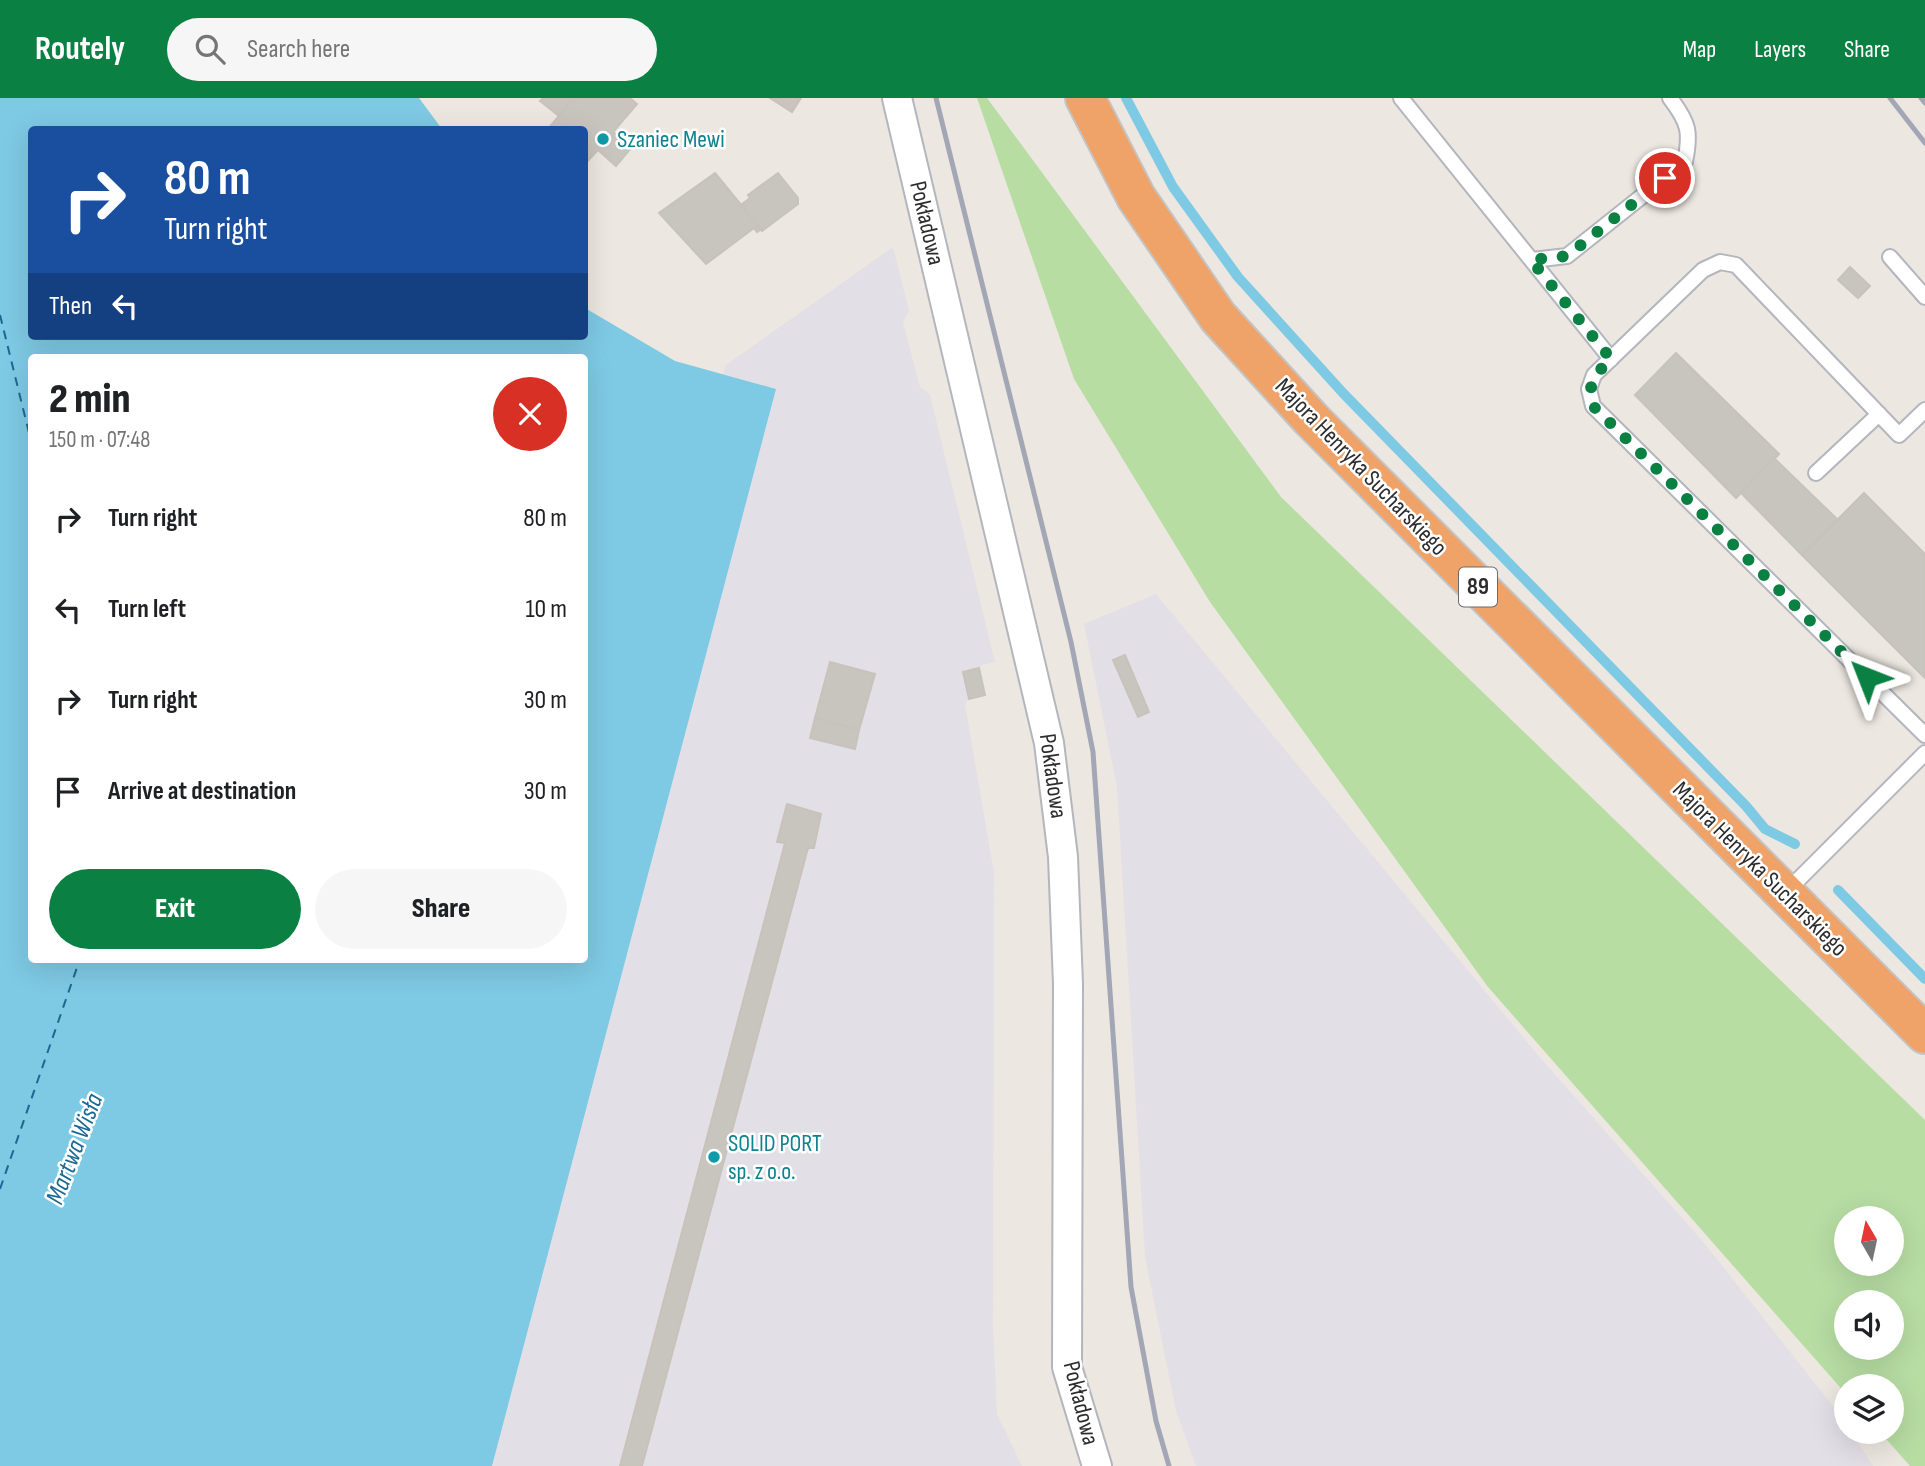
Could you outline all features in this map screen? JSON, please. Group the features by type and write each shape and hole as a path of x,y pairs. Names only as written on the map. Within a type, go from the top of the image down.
{"highway":[{"name":"Majora Henryka Sucharskiego","path":"1085,98 1136,197 1218,317 1311,419 1925,1034"}],"street":[{"name":"Pokładowa","path":"897,98 1049,743 1063,857 1068,971 1068,1367 1097,1466"}],"lane":[{"path":"1401,98 1611,359"},
{"path":"1531,260 1567,256 1685,162 1690,138 1681,113 1670,98"},
{"path":"1890,257 1925,297"},
{"path":"1925,410 1899,435 1735,265 1720,262 1703,270 1594,375 1590,389 1593,406 1925,734"},
{"path":"1816,473 1879,414"},
{"path":"1785,894 1925,753"}],"shaded area":[{"path":"893,247 909,311 903,322 920,387 930,395 995,662 979,668 985,695 969,699 965,704 994,873 993,1327 997,1414 1022,1466 492,1466 776,389 723,374 726,365"},
{"path":"1156,594 1537,1054 1704,1243 1834,1407 1834,1444 1859,1444 1873,1466 1196,1466 1176,1411 1145,1257 1117,787 1084,624"}],"green space":[{"path":"977,98 987,98 1281,497 1925,1120 1925,1466 1910,1466 1891,1444 1904,1444 1904,1374 1834,1374 1834,1380 1488,987 1210,602 1074,379"}],"water":[{"name":"Martwa Wisła","path":"0,98 419,98 440,126 28,126 28,340 588,340 588,310 675,361 776,389 492,1466 0,1466"}],"building":[{"path":"543,98 574,98 559,116 540,101"},
{"name":"Szaniec Mewi","path":"574,98 630,98 637,104 613,132 632,147 616,166 598,150 588,161 588,126 550,126"},
{"path":"770,98 801,98 792,112"},
{"path":"715,173 761,229 757,232 754,228 706,264 659,213"},
{"path":"778,173 798,198 798,204 762,231 741,205 750,198 748,195"},
{"path":"1850,267 1870,286 1858,298 1838,280"},
{"path":"1676,353 1779,454 1736,498 1635,395"},
{"path":"1774,458 1838,520 1802,555 1741,493"},
{"path":"1864,493 1925,554 1925,678 1802,555"},
{"path":"1125,655 1149,712 1138,717 1113,660"},
{"path":"830,662 875,674 859,730 815,718"},
{"path":"979,668 985,695 969,699 963,672"},
{"path":"815,718 859,730 855,749 810,738"},
{"name":"SOLID PORT sp. z o.o.","path":"787,804 821,814 814,848 808,848 642,1466 620,1466 785,843 777,842"}],"waterway":[{"path":"1126,98 1173,187 1238,277 1343,393 1746,806 1765,829 1795,844"},
{"path":"1838,890 1925,979"}],"ferry route":[{"path":"0,315 28,429"},
{"path":"0,1189 79,963"}],"railway":[{"path":"936,98 1071,642 1093,752 1131,1287 1156,1421 1169,1466"},
{"path":"1890,98 1925,143"},
{"path":"1921,98 1925,103"}],"place":[{"name":"Szaniec Mewi","path":"603,139"},
{"name":"SOLID PORT sp. z o.o.","path":"714,1157"}],"route":[{"path":"1665,178 1567,256 1531,260 1611,359 1594,375 1590,389 1593,406 1867,677"}]}
